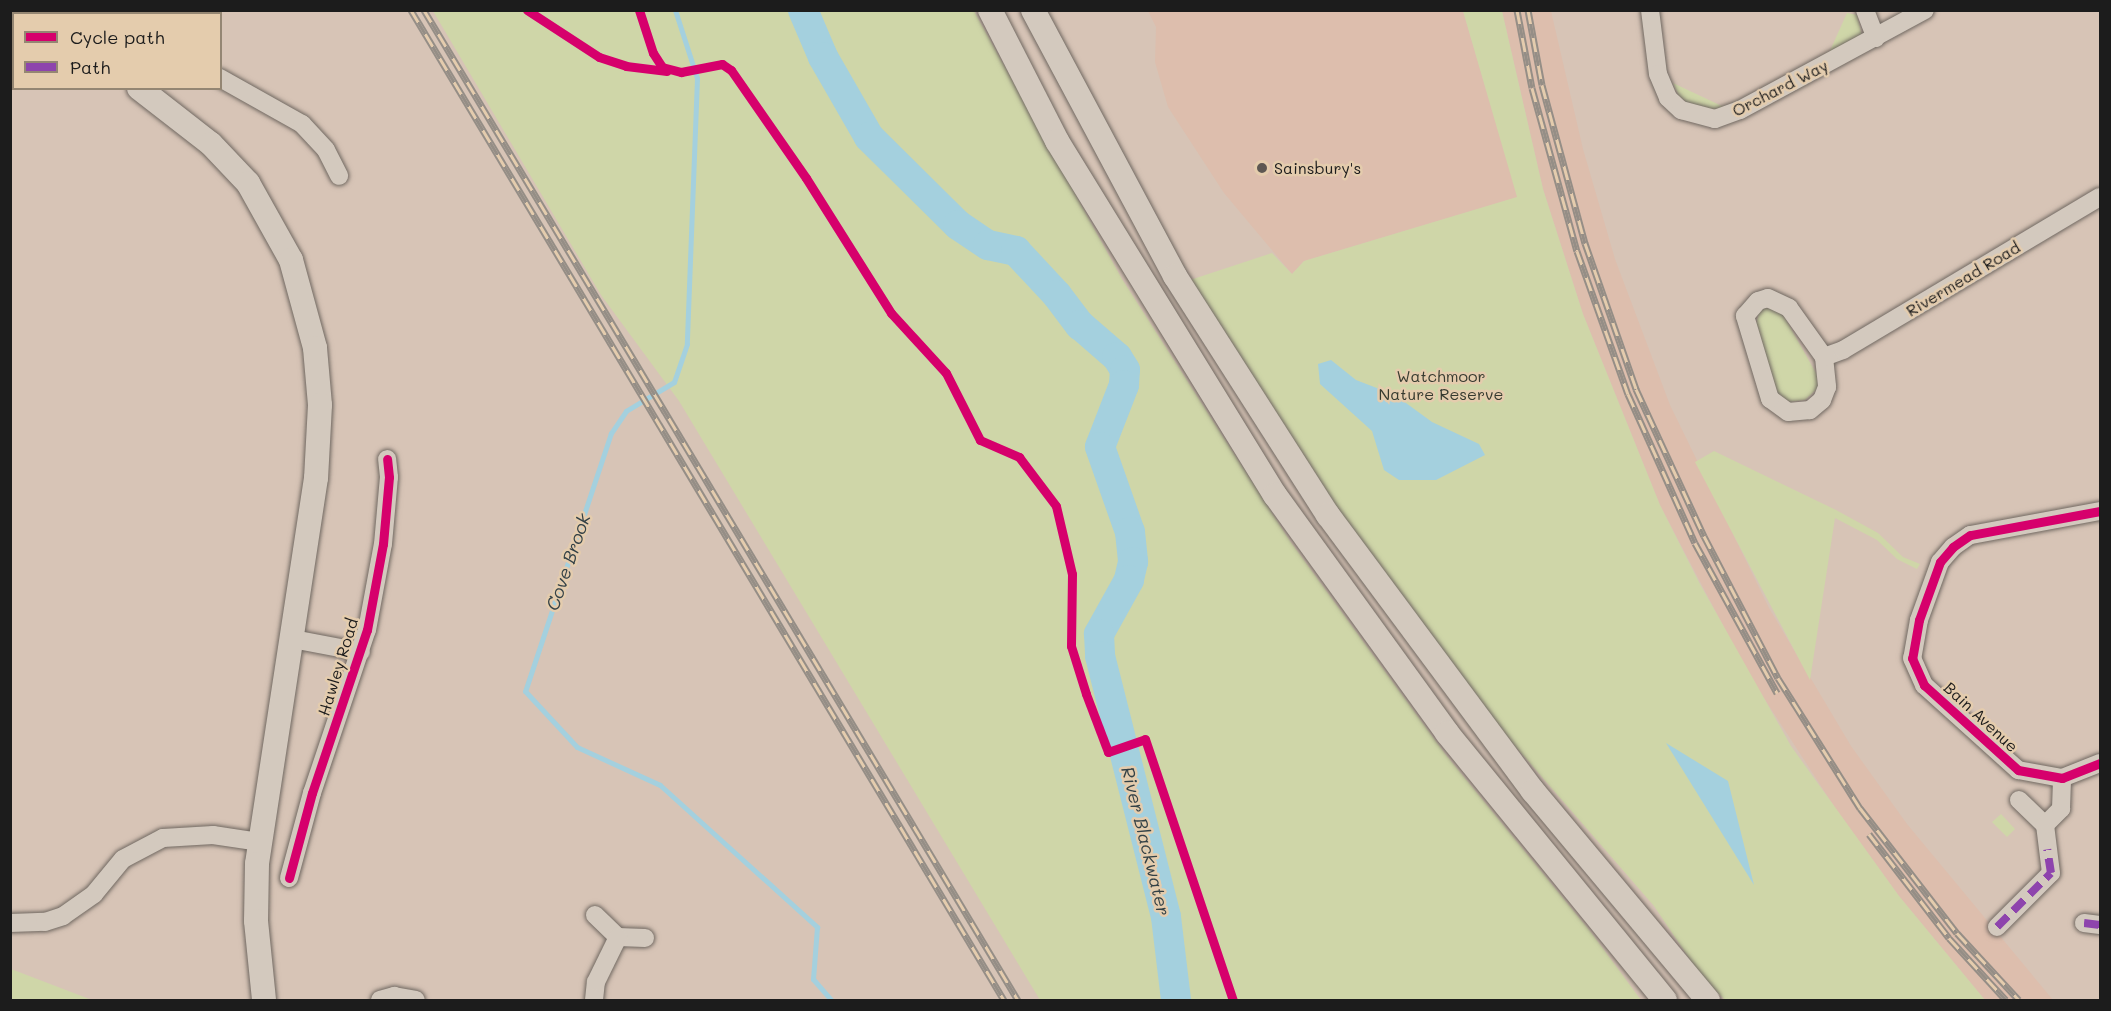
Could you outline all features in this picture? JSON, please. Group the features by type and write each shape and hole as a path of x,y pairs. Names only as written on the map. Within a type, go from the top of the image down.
{"main road":[{"path":"990,10 1057,141 1275,495 1447,733 1665,1000"},
{"path":"1033,10 1175,276 1328,515 1533,791 1708,1000"},
{"path":"142,90 211,144 248,183 279,232 310,321 319,382 319,438 308,549 260,842 255,892 264,1000"}],"street":[{"name":"Orchard Way","path":"1650,10 1658,74 1668,98 1681,110 1702,119 1733,114 1925,10"},
{"path":"1864,10 1876,38"},
{"path":"222,79 302,124 326,150 339,176"},
{"name":"Rivermead Road","path":"1824,357 1843,350 2100,197"},
{"path":"1758,301 1779,301 1790,308 1824,357 1828,374 1822,400 1801,412 1778,407 1770,399 1745,316 1758,301"},
{"name":"Hawley Road","path":"289,878 312,793 361,652 383,544 389,477 387,459"},
{"name":"Bain Avenue","path":"2100,511 1970,535 1953,547 1940,562 1919,620 1912,658 1924,685 2005,760 2029,774 2062,778 2100,764"},
{"name":"Hawley Road","path":"292,639 361,652"},
{"path":"2045,825 2061,809 2062,778"},
{"path":"1996,927 2051,873 2045,825 2019,800"},
{"path":"10,923 45,922 63,916 94,894 123,860 163,838 213,835 260,842"},
{"path":"595,915 618,937 645,938"},
{"path":"594,1000 596,982 618,937"},
{"path":"380,1000 394,996 416,1000"}],"shaded area":[{"name":"Sainsbury's","path":"1148,11 1463,11 1518,197 1304,261 1292,274 1224,193 1168,107 1155,62 1156,27"},
{"path":"1502,11 1551,11 1583,149 1615,259 1670,405 1769,608 1851,746 1907,824 2053,1000 1985,1000 1899,896 1834,806 1749,675 1660,505 1583,314 1543,189"}],"green space":[{"path":"433,11 974,11 1122,279 1290,541 1446,755 1590,931 1641,1000 1040,1000 679,401 601,295"},
{"name":"Watchmoor Nature Reserve","path":"1463,11 1502,11 1543,189 1583,314 1660,505 1700,584 1791,746 1899,896 1985,1000 1725,1000 1703,979 1654,906 1482,708 1333,509 1184,282 1272,253 1292,274 1304,261 1517,197"},
{"path":"1847,13 1857,15 1862,36 1828,55"},
{"path":"1673,83 1726,108 1710,110 1690,105 1679,96"},
{"path":"1770,306 1781,311 1820,380 1819,387 1805,400 1788,402 1776,392 1755,327 1760,310"},
{"path":"1714,451 1878,533 1903,557 1920,564 1917,569 1897,559 1877,540 1835,518 1810,680 1695,462"},
{"path":"2001,814 2015,829 2007,837 1992,822"},
{"path":"11,969 92,1000 11,1000"}],"water":[{"path":"1331,360 1356,380 1395,395 1432,422 1479,444 1485,455 1436,480 1399,480 1384,470 1372,431 1320,384 1318,364"},
{"path":"1666,743 1728,781 1754,885"}],"waterway":[{"name":"Cove Brook","path":"675,10 697,78 687,344 674,382 626,411 611,433 525,691 577,747 660,785 817,927 813,979 831,1000"},
{"name":"River Blackwater","path":"803,10 823,57 869,137 958,225 988,245 1016,251 1057,295 1080,325 1117,357 1125,370 1124,385 1100,447 1130,532 1133,562 1129,580 1099,634 1100,656 1166,917 1176,1000"}],"railway":[{"path":"411,10 1004,1000"},
{"path":"424,10 1018,1000"},
{"path":"1517,10 1532,88 1577,251 1628,394 1695,543 1777,693"},
{"path":"1528,10 1542,85 1585,243 1636,389 1704,536 1778,678 1860,808 1957,933 2019,1000"},
{"path":"1869,834 1949,938 2006,1000"}],"marked path":[{"path":"1997,927 2051,873 2047,849"},
{"path":"2084,923 2100,925"}],"cycle path":[{"path":"527,10 599,57 626,66 667,71"},
{"path":"639,10 653,53 662,67 681,72 722,64 731,70 806,178 891,313 946,373 980,440 1019,457 1056,506 1072,574 1071,646 1086,694 1108,752 1145,739 1233,1000"},
{"path":"289,878 312,793 367,630 383,544 389,477 387,459"},
{"path":"2100,511 1970,535 1953,547 1940,562 1919,620 1912,658 1924,685 2018,770 2062,778 2100,763"}],"place":[{"name":"Sainsbury's","path":"1262,168"}]}
